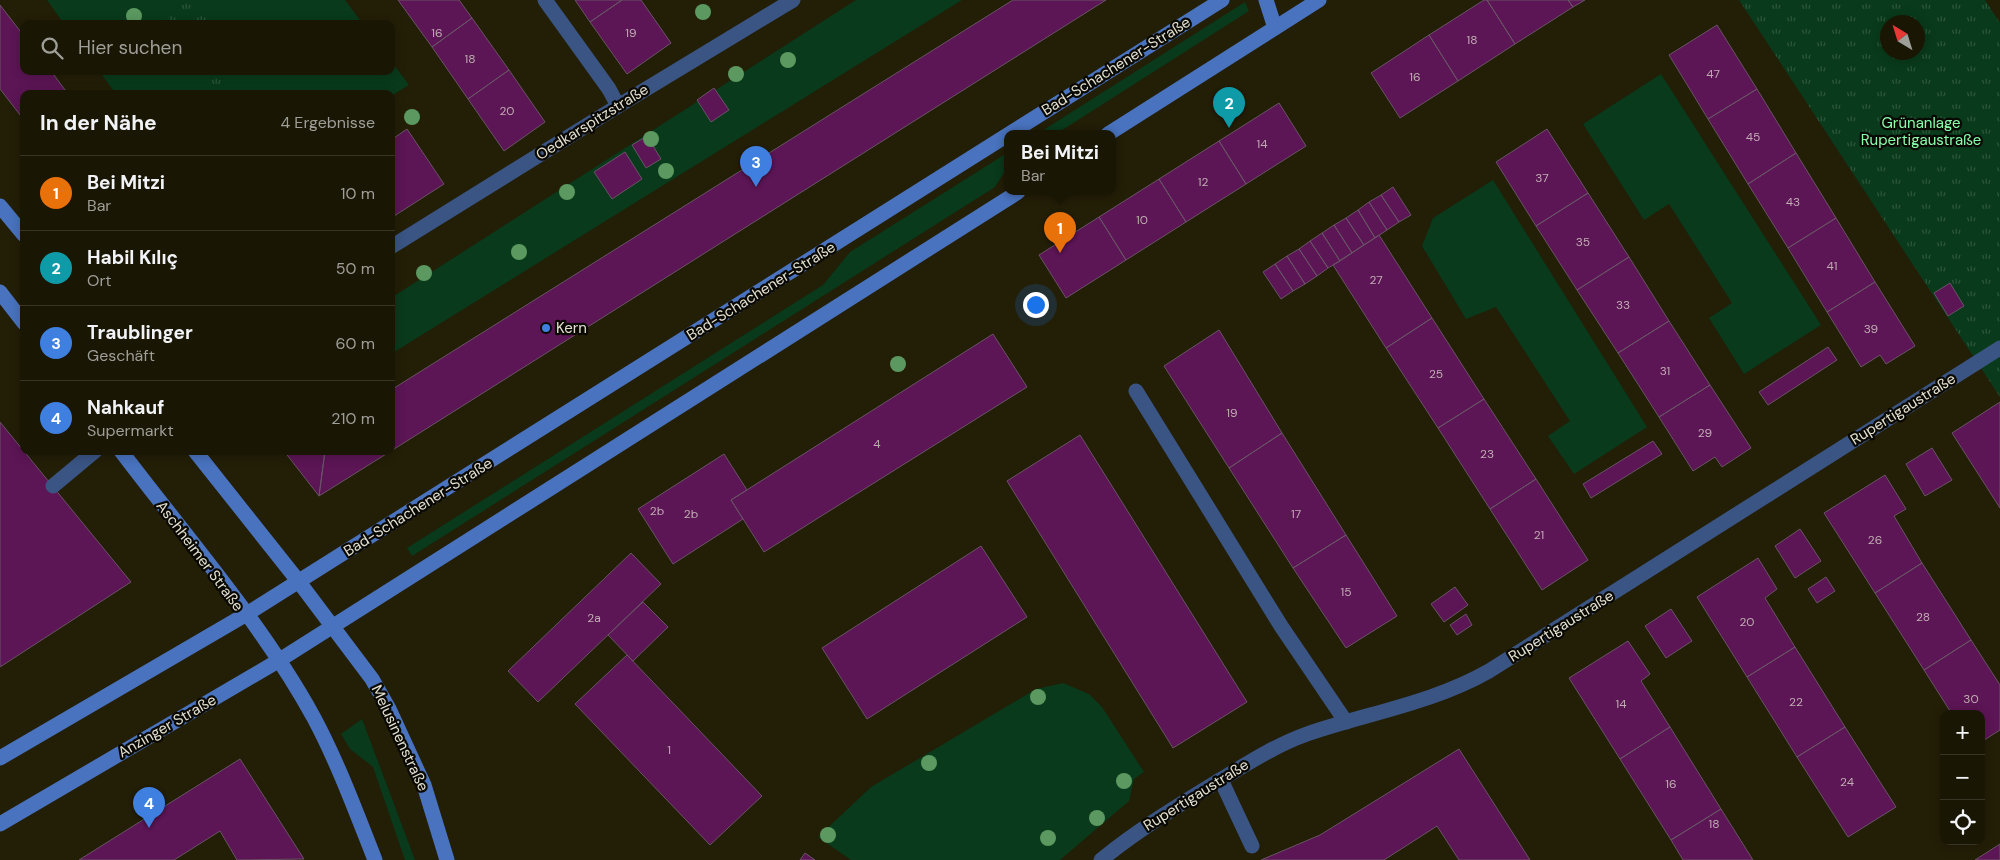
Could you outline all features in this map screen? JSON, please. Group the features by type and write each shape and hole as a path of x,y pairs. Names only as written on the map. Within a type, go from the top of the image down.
{"main road":[{"name":"Bad-Schachener-Straße","path":"1016,130 1222,0"},
{"path":"1266,0 1275,28"},
{"path":"1114,130 1319,0"},
{"name":"Bad-Schachener-Straße","path":"299,582 1004,137"},
{"path":"198,455 332,626 1013,195"},
{"path":"0,206 20,230"},
{"path":"0,292 20,318"},
{"name":"Aschheimer Straße","path":"124,455 278,661"},
{"path":"0,758 299,582"},
{"name":"Anzinger Straße","path":"0,824 278,661 332,626"},
{"name":"Melusinenstraße","path":"332,626 372,679 390,709 424,785 447,860"},
{"path":"278,661 314,717 331,753 375,860"}],"street":[{"path":"545,0 609,89 618,106"},
{"name":"Oedkarspitzstraße","path":"395,245 793,0"},
{"name":"Rupertigaustraße","path":"1106,859 1138,830 1254,759 1305,735 1411,704 1474,680 2000,348"},
{"path":"1136,390 1281,626 1346,722"},
{"path":"53,486 90,455"},
{"path":"1220,780 1252,846"}],"green space":[{"path":"47,0 345,0 360,20 61,20"},
{"path":"157,0 206,0 219,20 170,20"},
{"path":"856,0 962,0 395,352 395,295"},
{"name":"Grünanlage Rupertigaustraße","path":"1739,0 1985,0 2000,23 2000,397"},
{"path":"1245,2 1249,11 1062,130 1043,130"},
{"path":"395,66 409,85 395,94 395,90 113,90 102,75 395,75"},
{"path":"1661,74 1821,325 1744,374 1709,318 1732,303 1669,204 1644,220 1583,124"},
{"path":"205,75 243,75 220,90 214,90"},
{"path":"1004,155 1004,173 995,187 412,556 407,548 823,285 850,252"},
{"path":"1493,180 1647,427 1574,474 1548,436 1570,421 1496,307 1466,319 1422,246 1433,218"},
{"path":"1063,683 1089,694 1102,707 1144,772 1134,779 1129,801 1060,860 851,860 818,837 871,787 1036,689"},
{"path":"362,719 415,860 405,860 373,767 350,749 341,734"}],"building":[{"path":"398,0 459,0 472,18 432,47"},
{"path":"575,0 622,0 590,22"},
{"path":"622,0 641,0 671,43 627,74 590,22"},
{"path":"1013,0 1106,0 395,448 395,387"},
{"path":"1484,0 1487,0 1515,44 1458,81 1429,35"},
{"path":"1487,0 1568,0 1573,7 1515,44"},
{"path":"1568,0 1585,0 1573,7"},
{"path":"0,5 20,31 20,75 54,75 65,90 20,90 20,115 0,89"},
{"path":"472,18 509,70 468,99 432,47"},
{"path":"1717,25 1757,89 1708,119 1669,55"},
{"path":"1429,35 1458,81 1400,118 1371,73"},
{"path":"509,70 545,122 504,151 468,99"},
{"path":"714,88 729,110 711,122 697,100"},
{"path":"1757,89 1796,153 1748,184 1708,119"},
{"path":"1279,103 1306,146 1246,184 1219,141"},
{"path":"407,129 444,184 395,215 395,137"},
{"path":"1547,129 1588,193 1536,226 1496,162"},
{"path":"647,136 661,159 646,168 632,145"},
{"path":"1219,141 1246,184 1186,222 1159,179"},
{"path":"625,152 642,179 612,199 594,172"},
{"path":"1796,153 1836,218 1788,248 1748,184"},
{"path":"1159,179 1186,222 1126,260 1099,217"},
{"path":"1393,187 1411,215 1399,222 1381,195"},
{"path":"1588,193 1629,257 1577,290 1536,226"},
{"path":"1381,195 1399,222 1387,230 1369,202"},
{"path":"1369,202 1387,230 1375,238 1358,210"},
{"path":"1358,210 1375,238 1364,245 1346,218"},
{"path":"1099,217 1126,260 1066,298 1039,255"},
{"path":"1346,218 1364,245 1352,253 1334,225"},
{"path":"1836,218 1875,282 1827,312 1788,248"},
{"path":"1334,225 1352,253 1340,261 1322,233"},
{"path":"1322,233 1340,261 1328,268 1310,241"},
{"path":"1379,235 1432,318 1386,348 1333,265"},
{"path":"1310,241 1328,268 1317,276 1299,249"},
{"path":"1299,249 1317,276 1305,284 1287,256"},
{"path":"1287,256 1305,284 1293,291 1275,264"},
{"path":"1629,257 1669,321 1618,353 1577,290"},
{"path":"1275,264 1293,291 1281,299 1263,272"},
{"path":"1875,282 1915,346 1886,364 1880,355 1861,367 1827,312"},
{"path":"1950,283 1964,306 1948,316 1934,293"},
{"path":"1432,318 1484,399 1438,428 1386,348"},
{"path":"1669,321 1710,385 1659,417 1618,353"},
{"path":"1219,330 1282,433 1229,468 1164,366"},
{"path":"993,334 1027,387 764,552 731,500"},
{"path":"1828,347 1837,360 1768,405 1759,392"},
{"path":"1710,385 1751,448 1722,467 1715,457 1693,471 1659,417"},
{"path":"1484,399 1536,479 1490,509 1438,428"},
{"path":"2000,402 2000,508 1952,433"},
{"path":"0,422 20,446 20,455 27,455 131,582 0,667"},
{"path":"1282,433 1346,535 1293,568 1229,468"},
{"path":"1080,435 1247,702 1173,748 1007,481"},
{"path":"1653,441 1662,454 1591,498 1583,484"},
{"path":"1932,448 1952,480 1925,496 1906,464"},
{"path":"724,454 747,490 731,500 743,519 673,564 638,509"},
{"path":"287,455 324,455 319,496"},
{"path":"324,455 385,455 319,496"},
{"path":"1885,475 1906,509 1894,516 1922,563 1875,593 1824,513"},
{"path":"1536,479 1588,560 1542,590 1490,509"},
{"path":"1800,529 1821,561 1795,578 1775,546"},
{"path":"1346,535 1397,616 1346,648 1293,568"},
{"path":"981,546 1027,617 867,719 822,648"},
{"path":"631,553 661,584 538,702 508,671"},
{"path":"1758,558 1777,589 1765,598 1795,647 1747,677 1697,597"},
{"path":"1922,563 1971,640 1924,670 1875,593"},
{"path":"1826,577 1835,591 1817,603 1808,589"},
{"path":"1455,587 1468,605 1444,622 1431,604"},
{"path":"643,602 668,627 633,661 608,635"},
{"path":"1671,609 1692,641 1666,658 1645,626"},
{"path":"1466,614 1472,625 1457,635 1450,625"},
{"path":"1971,640 2000,685 2000,730 1985,739 1985,710 1949,710 1924,670"},
{"path":"1628,641 1650,674 1641,681 1670,727 1620,759 1569,678"},
{"path":"1795,647 1845,727 1797,757 1747,677"},
{"path":"627,655 762,796 710,845 575,704"},
{"path":"1670,727 1721,809 1671,840 1620,759"},
{"path":"1845,727 1896,807 1848,837 1797,757"},
{"path":"1459,749 1530,860 1459,860 1437,826 1384,860 1261,860 1320,835"},
{"path":"240,759 304,859 237,860 220,831 174,860 79,860"},
{"path":"1721,809 1753,860 1683,860 1671,840"},
{"path":"2000,844 2000,860 1975,860"},
{"path":"805,853 815,860 800,860"}],"place":[{"name":"Habil Kılıç","path":"1229,128"},
{"name":"Traublinger","path":"756,187"},
{"name":"Bei Mitzi","path":"1060,253"},
{"name":"Kern","path":"546,328"},
{"name":"Nahkauf","path":"149,828"}]}
